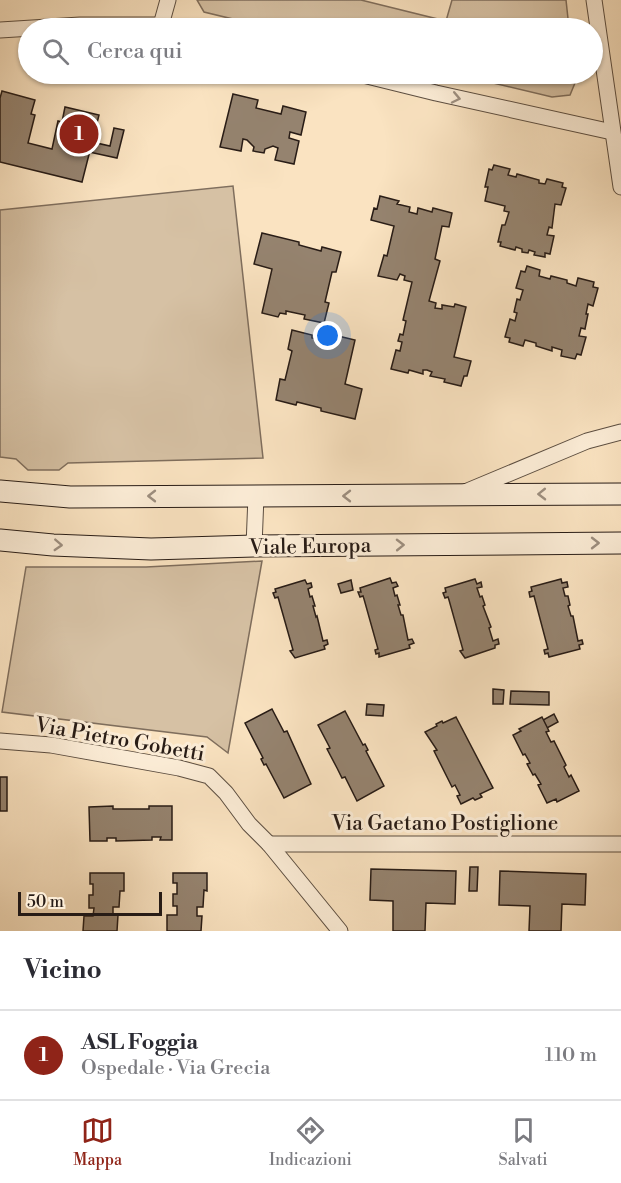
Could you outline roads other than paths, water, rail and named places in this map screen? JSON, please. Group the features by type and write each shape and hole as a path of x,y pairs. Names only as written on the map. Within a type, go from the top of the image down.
{"street":[{"path":"168,0 168,18"},
{"path":"594,0 596,18"},
{"path":"0,30 18,29"},
{"path":"603,66 621,188"},
{"path":"400,84 612,132"},
{"path":"458,495 587,441 621,431"},
{"path":"0,491 70,497 621,494"},
{"path":"254,546 256,496"},
{"name":"Viale Europa","path":"0,540 53,545 151,549 621,543"},
{"name":"Via Pietro Gobetti","path":"0,741 51,745 179,768 209,776 226,792 249,824 269,844 340,931"},
{"name":"Via Gaetano Postiglione","path":"269,844 621,844"}],"place":[{"name":"ASL Foggia","path":"79,134"}]}
